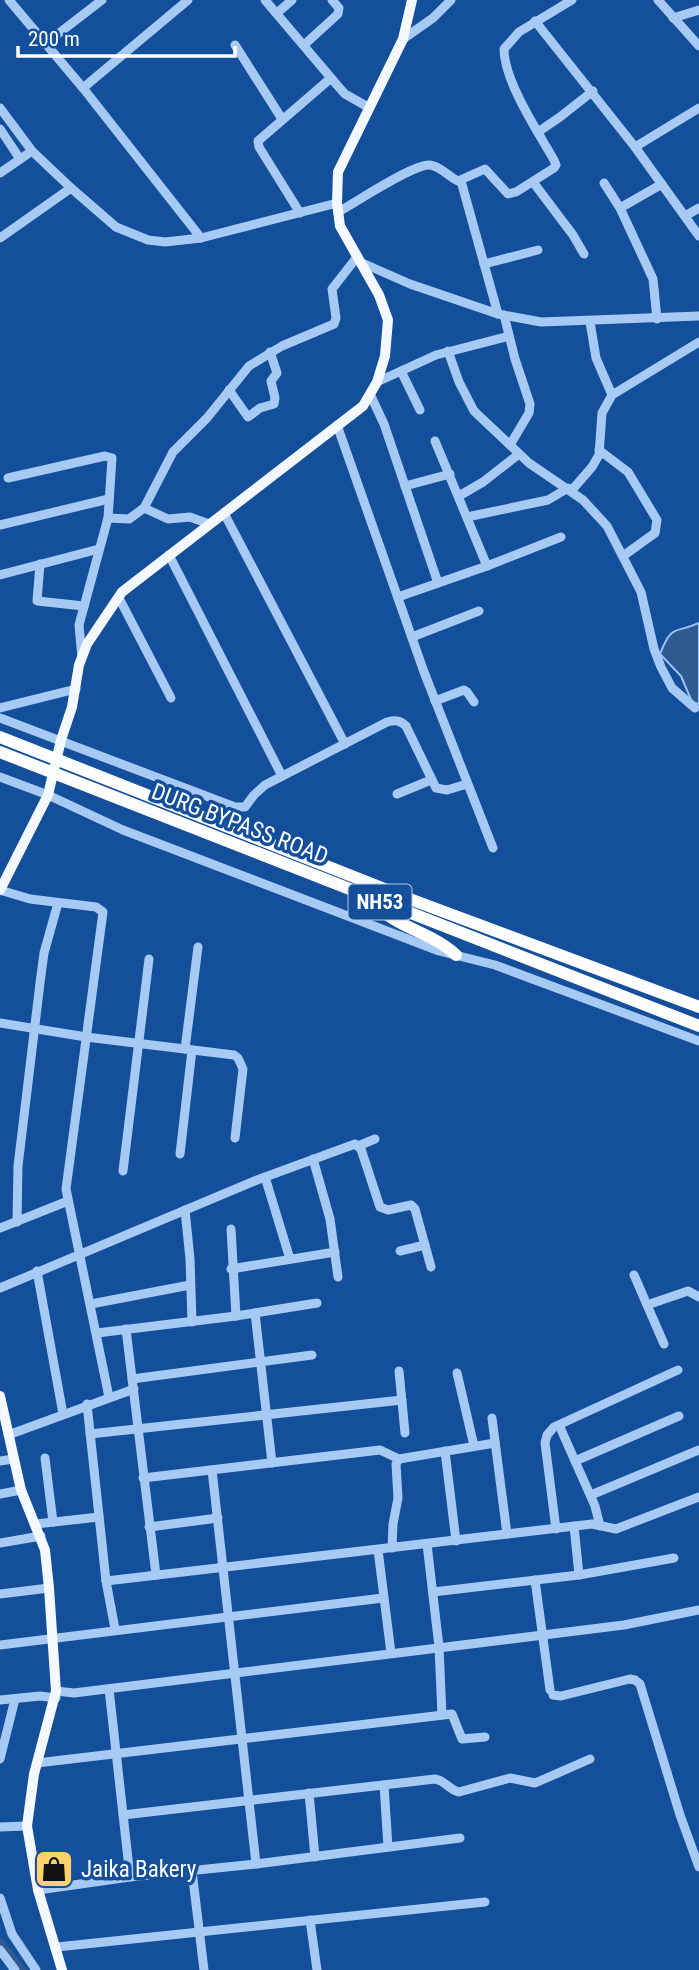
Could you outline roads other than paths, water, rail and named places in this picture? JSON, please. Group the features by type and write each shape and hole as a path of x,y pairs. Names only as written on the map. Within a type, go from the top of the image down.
{"highway":[{"name":"DURG BYPASS ROAD","path":"0,737 415,901 699,1007"},
{"name":"DURG BYPASS ROAD","path":"0,752 699,1026"},
{"path":"370,898 395,920 436,939 456,955"}],"main road":[{"path":"0,890 48,795 87,644 122,592 363,405 377,382 385,356 388,320 379,295 340,226 337,208 338,172 403,39 412,0"},
{"path":"1,1403 21,1490 41,1536 49,1588 56,1694 37,1763 27,1826 38,1890 62,1970"}],"street":[{"path":"9,0 83,88 201,238"},
{"path":"45,44 102,0"},
{"path":"83,88 188,0"},
{"path":"265,0 345,93 368,107"},
{"path":"277,13 292,0"},
{"path":"304,45 338,14 339,8 332,0"},
{"path":"403,39 425,24 451,0"},
{"path":"0,108 32,151 116,227 165,242 201,238 300,213 337,208 425,165 438,167 455,180 461,181 485,169 508,194 533,182 556,165 524,108 504,55 506,43 553,5 572,0"},
{"path":"658,0 699,46"},
{"path":"673,18 699,10"},
{"path":"535,21 593,91 699,236"},
{"path":"235,45 282,119"},
{"path":"300,213 258,144 259,138 331,78"},
{"path":"538,132 593,91"},
{"path":"635,147 699,108"},
{"path":"0,129 20,159"},
{"path":"0,173 32,151"},
{"path":"461,181 484,264 530,404 529,413 510,445"},
{"path":"533,182 584,254"},
{"path":"604,183 620,208 653,279 657,319"},
{"path":"620,208 662,184"},
{"path":"0,238 71,188"},
{"path":"685,216 699,208"},
{"path":"484,264 538,250"},
{"path":"108,518 129,519 144,508 173,452 207,418 249,366 271,352 334,324 336,318 332,289 359,260 410,284 501,315 541,323 697,319"},
{"path":"590,322 596,358 612,395"},
{"path":"377,382 448,351 509,336"},
{"path":"467,517 548,500 570,489 592,467 599,450 602,413 612,395 699,342"},
{"path":"448,351 459,382 474,411 529,463 570,489 596,512 607,526 641,592 654,649 672,688 695,708"},
{"path":"229,390 247,416 274,404 271,382 278,373 271,352"},
{"path":"401,370 421,411"},
{"path":"370,394 384,424 438,583"},
{"path":"337,425 435,701 492,848"},
{"path":"435,441 487,566"},
{"path":"599,450 628,471 656,520 655,533 623,556"},
{"path":"459,496 483,482 519,454"},
{"path":"8,478 108,456 113,461 108,518 78,631 82,658"},
{"path":"405,486 450,474"},
{"path":"0,525 110,499"},
{"path":"144,508 168,519 190,517 209,524"},
{"path":"224,513 345,744"},
{"path":"398,597 561,537"},
{"path":"0,575 99,549"},
{"path":"169,555 282,776"},
{"path":"40,564 37,601 84,606"},
{"path":"119,598 171,698"},
{"path":"412,637 479,611"},
{"path":"0,708 76,689"},
{"path":"435,701 464,690 474,702"},
{"path":"0,718 235,807 245,807 258,790 387,722 401,722 406,726 436,788 442,791 467,784"},
{"path":"0,777 148,839 439,951 495,965 699,1041"},
{"path":"397,794 430,780"},
{"path":"0,890 30,899 96,907 103,912 67,1180 68,1201 110,1396"},
{"path":"17,1222 18,1166 43,961 58,903"},
{"path":"180,1154 198,947"},
{"path":"123,1171 149,959"},
{"path":"0,1023 86,1037 234,1055 243,1069 234,1138"},
{"path":"0,1287 265,1177 350,1145 359,1146 375,1139"},
{"path":"359,1146 380,1207 388,1210 411,1205 418,1217 431,1267"},
{"path":"313,1159 330,1219 338,1277"},
{"path":"265,1177 290,1259"},
{"path":"0,1228 68,1201"},
{"path":"185,1210 192,1322"},
{"path":"230,1229 236,1316"},
{"path":"400,1251 425,1245"},
{"path":"231,1269 335,1252"},
{"path":"37,1271 63,1414"},
{"path":"634,1275 664,1344"},
{"path":"91,1304 190,1285"},
{"path":"647,1305 688,1291 699,1297"},
{"path":"97,1333 317,1303"},
{"path":"254,1313 272,1463"},
{"path":"126,1329 156,1576"},
{"path":"8,1435 110,1396 133,1384 312,1355"},
{"path":"556,1529 545,1443 547,1435 559,1425 678,1370"},
{"path":"399,1371 405,1433"},
{"path":"457,1373 474,1446"},
{"path":"90,1434 402,1400"},
{"path":"87,1404 106,1581 115,1629"},
{"path":"575,1461 678,1416"},
{"path":"492,1418 508,1534"},
{"path":"559,1425 591,1495 600,1526"},
{"path":"143,1478 380,1450 399,1459 495,1443"},
{"path":"591,1495 699,1450"},
{"path":"445,1451 456,1541"},
{"path":"45,1458 53,1522"},
{"path":"0,1461 13,1459"},
{"path":"392,1548 398,1498 396,1464 399,1459"},
{"path":"212,1470 256,1864"},
{"path":"0,1494 21,1490"},
{"path":"106,1581 574,1526 616,1529 699,1497"},
{"path":"36,1524 99,1517"},
{"path":"149,1527 218,1518"},
{"path":"574,1526 579,1575"},
{"path":"0,1543 41,1536"},
{"path":"428,1544 439,1647 442,1715"},
{"path":"378,1550 391,1653"},
{"path":"432,1592 579,1575 674,1558"},
{"path":"535,1580 551,1692 561,1696 630,1679 640,1684 680,1815 699,1867"},
{"path":"0,1594 49,1588"},
{"path":"0,1644 54,1640 115,1629 383,1598"},
{"path":"0,1700 624,1625 699,1610"},
{"path":"109,1689 130,1877"},
{"path":"0,1759 3,1731 15,1699"},
{"path":"37,1763 442,1715 454,1716 462,1739 485,1737"},
{"path":"123,1815 435,1779 443,1780 454,1791 459,1792 510,1778 535,1783 590,1759"},
{"path":"384,1785 388,1847"},
{"path":"309,1794 314,1857"},
{"path":"0,1827 27,1826"},
{"path":"38,1890 460,1838"},
{"path":"192,1871 204,1970"},
{"path":"0,1898 12,1934 36,1970"},
{"path":"57,1947 485,1902"},
{"path":"310,1920 317,1970"},
{"path":"0,1950 15,1970"}],"water":[{"path":"699,623 699,704 692,702 681,676 660,654 671,633"}],"waterway":[{"path":"0,1942 22,1970"}],"place":[{"name":"Jaika Bakery","path":"54,1869"}]}
